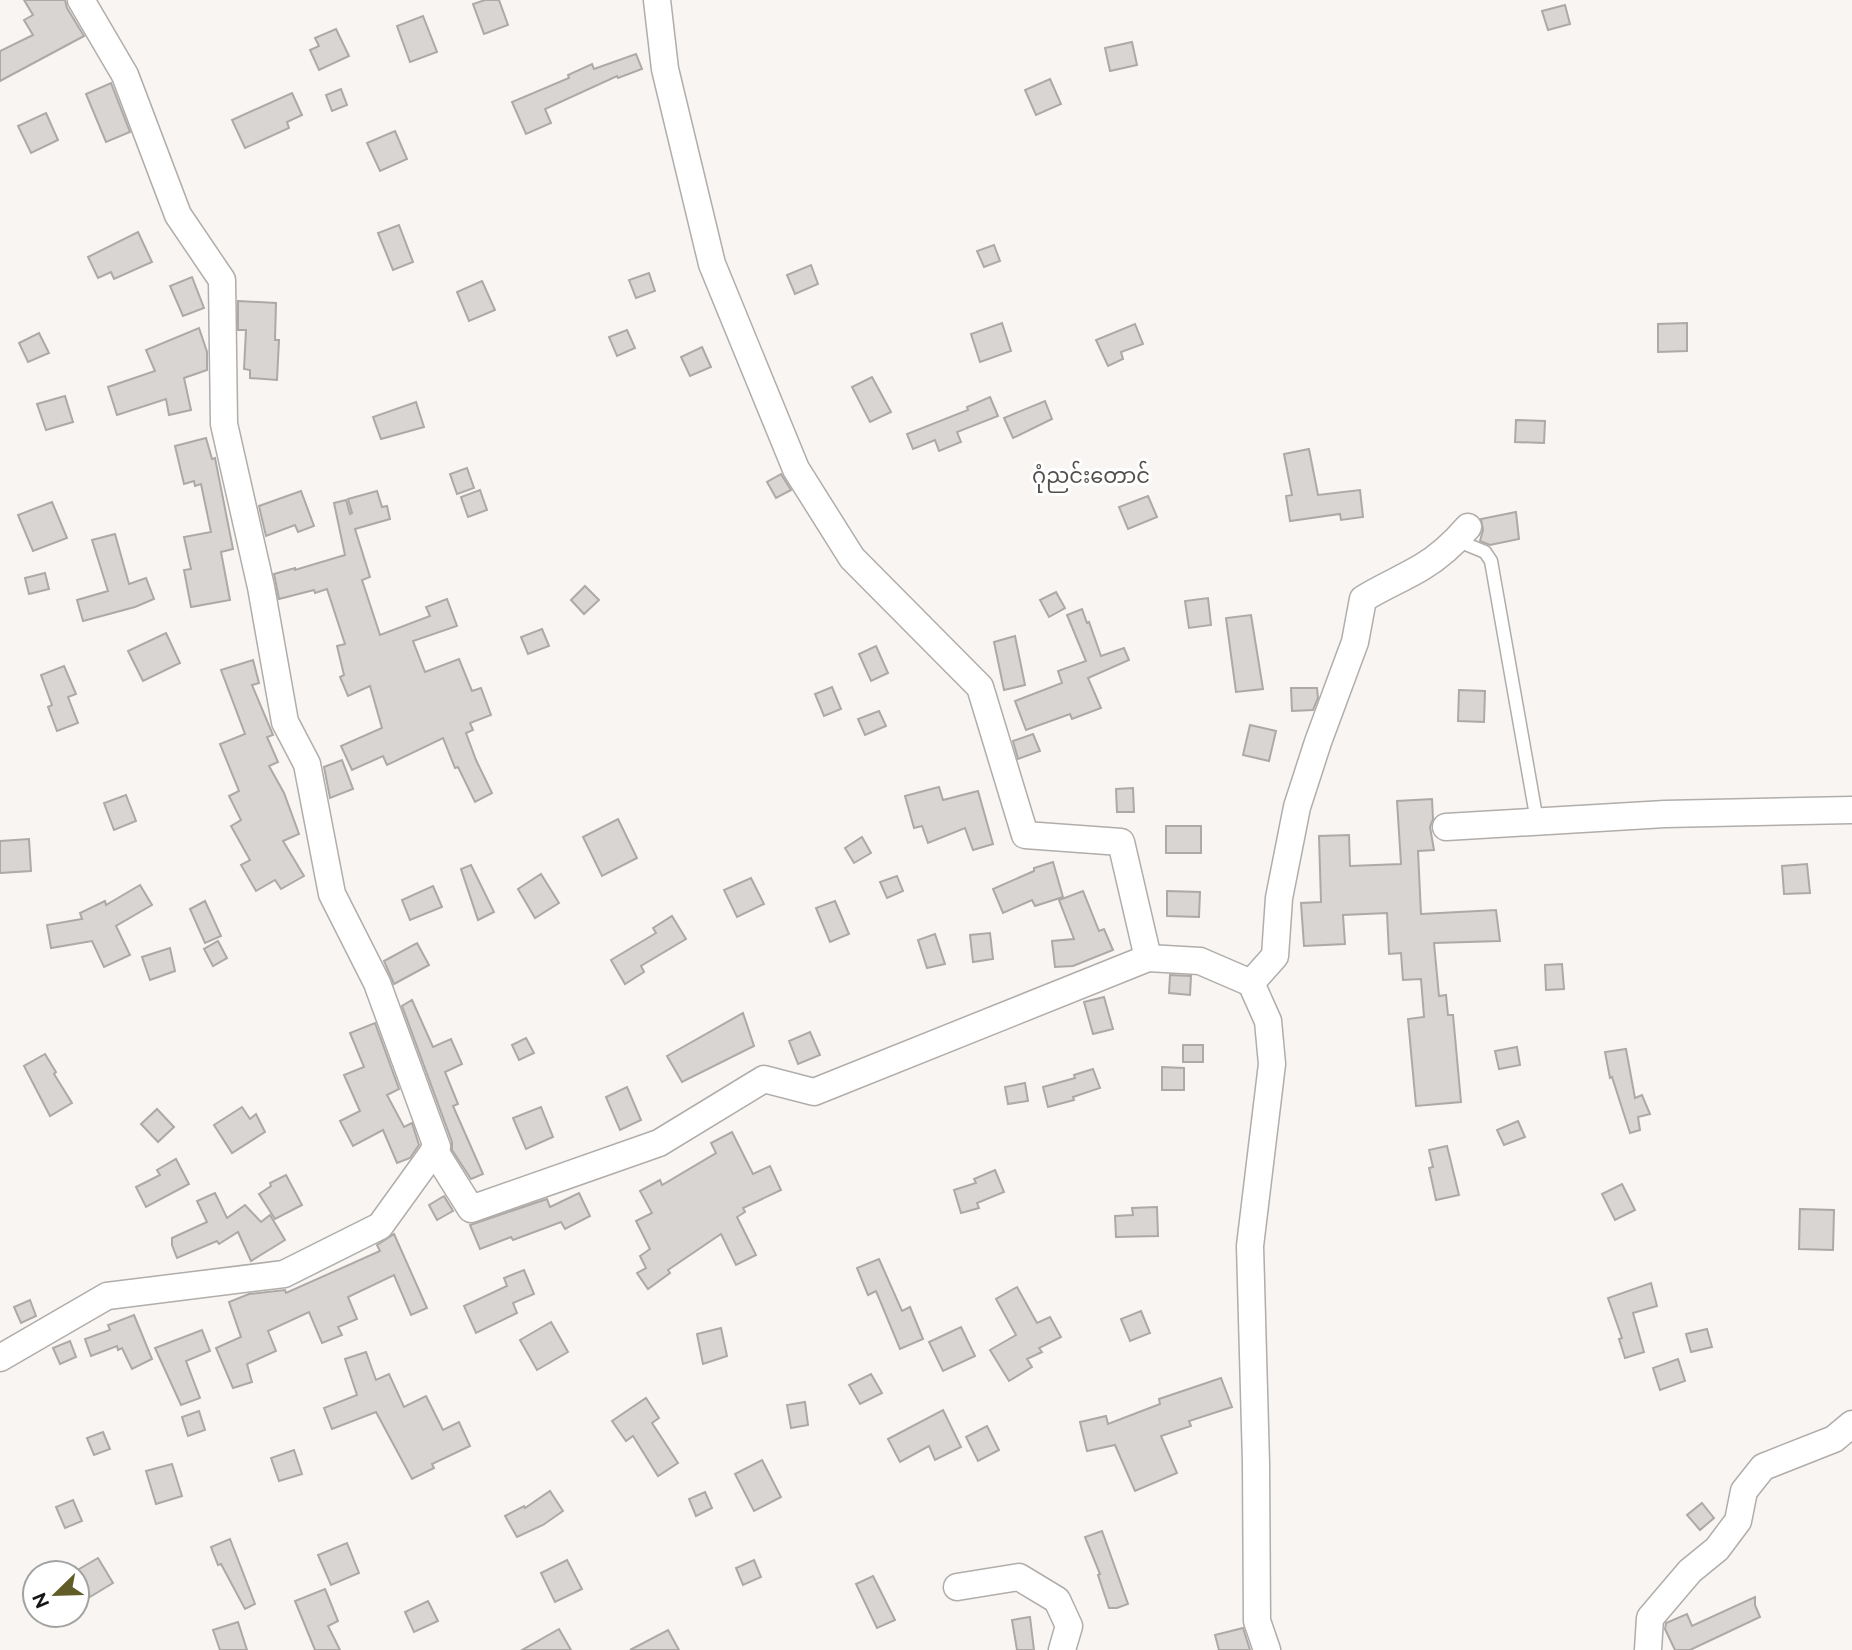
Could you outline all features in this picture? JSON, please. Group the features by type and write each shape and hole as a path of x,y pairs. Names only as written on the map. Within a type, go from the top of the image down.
{"street":[{"path":"0,1358 107,1296 284,1274 380,1226 437,1147 377,983 332,894 307,764 285,722 261,587 224,424 222,280 178,215 125,75 81,0"},
{"path":"657,0 666,69 712,264 796,469 852,558 980,687 1025,835 1121,842 1148,958"},
{"path":"1251,983 1275,956 1279,898 1297,807 1355,642 1363,599 1384,585 1423,567 1462,534"},
{"path":"1446,827 1665,814 1852,810"},
{"path":"434,1150 471,1209 659,1143 764,1079 814,1092 1148,958 1200,961 1251,983 1268,1021 1272,1064 1250,1245 1257,1621 1267,1650"},
{"path":"1648,1650 1650,1618 1690,1571 1717,1549 1738,1521 1744,1491 1763,1467 1834,1439 1852,1424"},
{"path":"957,1587 1019,1577 1057,1600 1069,1626 1062,1650"}],"lane":[{"path":"1462,534 1485,552 1491,561 1537,821"}],"building":[{"path":"24,0 65,0 84,36 0,81 0,51 33,35 24,20 33,15"},
{"path":"485,0 499,0 508,25 484,34 473,4"},
{"path":"1565,5 1570,24 1548,30 1542,11"},
{"path":"423,16 437,52 410,62 397,26"},
{"path":"336,29 349,56 319,70 310,50 319,46 315,38"},
{"path":"1132,42 1137,65 1110,71 1105,48"},
{"path":"636,54 642,69 618,78 617,76 545,109 551,123 526,134 512,102 569,78 568,75 592,64 594,69"},
{"path":"1050,79 1061,104 1036,115 1025,90"},
{"path":"111,83 130,132 106,142 86,94"},
{"path":"341,89 347,105 332,111 326,95"},
{"path":"292,93 302,115 287,122 289,128 245,148 232,120"},
{"path":"46,113 58,140 31,153 18,126"},
{"path":"395,131 407,159 380,171 367,143"},
{"path":"399,225 413,262 393,270 378,233"},
{"path":"138,232 152,262 114,279 111,272 98,278 88,257"},
{"path":"994,245 1000,261 984,267 977,251"},
{"path":"811,265 818,284 795,294 787,275"},
{"path":"649,273 655,291 636,298 629,280"},
{"path":"192,277 204,308 183,316 170,286"},
{"path":"482,281 495,310 469,321 457,292"},
{"path":"238,301 276,303 275,340 279,340 277,380 250,378 250,370 244,369 246,330 238,330"},
{"path":"1002,323 1011,351 980,362 971,334"},
{"path":"1687,323 1687,351 1658,352 1658,324"},
{"path":"1135,324 1143,344 1121,352 1123,359 1108,366 1096,340"},
{"path":"199,328 207,352 207,370 184,378 191,410 169,415 166,399 117,415 108,387 155,371 146,350"},
{"path":"627,330 635,348 617,356 609,337"},
{"path":"39,333 49,353 28,362 19,343"},
{"path":"702,347 711,367 690,376 681,357"},
{"path":"872,377 891,412 870,422 852,387"},
{"path":"65,396 73,422 46,430 37,404"},
{"path":"990,397 998,416 957,432 961,442 939,451 935,440 913,449 907,434 968,410 967,407"},
{"path":"1045,401 1052,419 1013,438 1004,418"},
{"path":"416,402 424,427 381,439 373,417"},
{"path":"1516,420 1545,421 1544,443 1515,442"},
{"path":"206,438 212,459 215,458 233,549 221,552 230,600 191,607 184,570 191,569 184,537 211,532 201,484 195,486 194,481 184,484 175,446"},
{"path":"1309,449 1318,495 1360,490 1363,517 1341,520 1340,514 1290,521 1286,496 1292,495 1284,454"},
{"path":"467,468 474,488 457,494 450,474"},
{"path":"781,474 791,490 776,498 767,482"},
{"path":"480,490 487,510 468,517 461,497"},
{"path":"301,491 314,526 298,532 295,525 266,536 259,506"},
{"path":"377,491 382,507 387,506 390,519 355,529 370,577 362,580 380,635 430,616 426,607 447,599 457,626 413,641 425,672 459,659 472,691 481,688 491,715 470,723 473,730 466,733 492,793 475,802 458,767 455,768 443,738 387,765 383,756 352,770 341,746 382,728 370,686 348,696 340,677 344,675 337,646 345,644 327,589 279,599 274,574 345,555 334,503 346,500 350,514 352,513 348,499"},
{"path":"1148,496 1157,517 1128,529 1119,507"},
{"path":"52,502 67,538 33,551 18,515"},
{"path":"1516,512 1519,539 1490,545 1480,541 1483,530 1481,519"},
{"path":"115,534 129,584 146,578 154,599 83,621 77,600 108,591 92,540"},
{"path":"45,573 49,589 29,594 25,578"},
{"path":"585,586 599,600 584,614 571,600"},
{"path":"1056,592 1065,608 1049,617 1040,600"},
{"path":"1208,598 1211,625 1189,628 1185,601"},
{"path":"1082,609 1101,656 1124,648 1129,660 1088,678 1101,708 1072,719 1070,714 1026,730 1015,701 1062,683 1058,671 1086,661 1067,615"},
{"path":"1251,615 1263,689 1236,692 1226,618"},
{"path":"542,629 549,646 528,654 521,637"},
{"path":"166,633 180,663 143,681 128,651"},
{"path":"1015,636 1025,685 1004,690 994,642"},
{"path":"876,646 888,673 871,681 859,654"},
{"path":"253,660 259,683 252,685 273,735 267,737 278,762 269,766 284,793 299,834 283,841 304,876 281,889 275,880 256,891 241,865 250,860 231,826 241,820 229,796 239,791 220,744 245,734 221,670"},
{"path":"64,666 76,694 68,697 78,723 57,731 48,707 52,705 41,675"},
{"path":"832,687 841,709 824,716 815,694"},
{"path":"1291,688 1317,688 1318,698 1313,710 1292,711"},
{"path":"1459,690 1485,691 1484,722 1458,721"},
{"path":"879,711 886,726 865,735 858,719"},
{"path":"1250,725 1276,731 1269,761 1243,755"},
{"path":"1033,734 1040,751 1018,759 1013,741"},
{"path":"342,760 353,789 330,798 324,767"},
{"path":"939,787 943,800 978,791 993,844 973,850 965,828 928,843 922,826 914,828 905,796"},
{"path":"1133,788 1134,812 1117,812 1116,789"},
{"path":"126,795 136,821 114,830 104,803"},
{"path":"1432,799 1433,819 1430,827 1434,850 1418,851 1421,914 1496,910 1500,941 1434,943 1439,996 1446,995 1448,1015 1453,1015 1461,1102 1416,1106 1408,1019 1424,1017 1421,979 1403,980 1401,953 1389,954 1387,913 1343,915 1345,944 1304,946 1301,903 1321,902 1319,836 1349,835 1350,866 1401,864 1397,801"},
{"path":"618,819 637,858 602,876 583,837"},
{"path":"1166,826 1201,826 1201,853 1166,853"},
{"path":"862,837 871,853 854,863 845,848"},
{"path":"29,839 31,871 0,873 0,841"},
{"path":"1053,862 1063,897 1035,906 1032,900 1003,913 993,889 1034,871 1034,868"},
{"path":"1807,864 1810,893 1784,894 1782,866"},
{"path":"471,865 494,912 478,920 461,869"},
{"path":"541,874 559,903 535,918 518,889"},
{"path":"897,876 903,891 887,898 880,882"},
{"path":"751,878 764,904 737,917 724,890"},
{"path":"140,885 152,905 116,926 130,955 104,967 92,941 51,948 47,925 82,919 80,913 105,901 106,905"},
{"path":"433,886 442,907 410,920 402,900"},
{"path":"1083,891 1099,931 1104,929 1113,950 1073,966 1055,967 1052,941 1074,939 1059,900"},
{"path":"1167,891 1200,892 1199,917 1167,916"},
{"path":"205,901 221,936 205,943 190,909"},
{"path":"835,901 849,934 830,942 816,908"},
{"path":"672,916 686,939 641,966 644,972 625,984 611,960 656,933 653,928"},
{"path":"990,933 993,959 973,962 970,935"},
{"path":"935,934 945,964 927,968 918,940"},
{"path":"218,941 227,958 213,966 204,949"},
{"path":"417,943 429,965 394,984 384,961"},
{"path":"170,948 175,971 150,980 142,957"},
{"path":"1562,964 1564,989 1546,990 1545,965"},
{"path":"1170,975 1191,976 1190,995 1169,993"},
{"path":"1104,997 1113,1029 1093,1034 1084,1002"},
{"path":"412,1000 433,1047 451,1039 462,1064 445,1072 458,1104 453,1106 483,1174 471,1179 452,1150 452,1142 402,1006"},
{"path":"743,1013 754,1046 682,1082 667,1056"},
{"path":"375,1023 399,1089 387,1095 404,1127 412,1123 419,1145 410,1158 397,1163 383,1130 353,1146 340,1121 360,1111 344,1075 364,1067 350,1033"},
{"path":"810,1032 820,1055 798,1064 789,1041"},
{"path":"526,1038 534,1053 519,1060 512,1045"},
{"path":"1183,1045 1203,1045 1203,1062 1183,1062"},
{"path":"1517,1047 1520,1065 1499,1069 1495,1051"},
{"path":"1626,1049 1635,1098 1642,1095 1650,1114 1638,1117 1640,1130 1630,1133 1612,1077 1610,1078 1605,1052"},
{"path":"45,1054 72,1103 50,1116 24,1066"},
{"path":"1162,1067 1184,1068 1184,1090 1162,1090"},
{"path":"1093,1069 1100,1088 1073,1097 1074,1100 1048,1107 1043,1087 1075,1078 1074,1075"},
{"path":"1025,1083 1028,1101 1008,1104 1005,1087"},
{"path":"627,1087 641,1120 620,1130 606,1097"},
{"path":"242,1107 250,1119 256,1114 265,1132 232,1153 214,1125"},
{"path":"541,1107 553,1137 526,1149 513,1118"},
{"path":"157,1109 174,1127 158,1142 141,1124"},
{"path":"1518,1121 1525,1137 1504,1145 1497,1130"},
{"path":"732,1132 753,1174 770,1166 781,1190 743,1208 745,1212 737,1217 756,1255 736,1265 721,1234 668,1270 670,1273 648,1289 637,1273 646,1268 640,1256 650,1249 636,1221 652,1213 640,1191 660,1180 662,1185 716,1153 711,1143"},
{"path":"1447,1146 1459,1195 1436,1200 1429,1168 1433,1167 1429,1150"},
{"path":"176,1159 189,1184 146,1207 136,1187 160,1175 157,1170"},
{"path":"995,1170 1004,1192 977,1203 979,1208 961,1213 954,1190 976,1183 974,1179"},
{"path":"286,1175 302,1205 275,1219 259,1194 271,1186 270,1183"},
{"path":"1622,1184 1635,1210 1615,1220 1602,1194"},
{"path":"215,1193 227,1218 245,1205 261,1222 270,1215 285,1240 251,1261 238,1232 219,1244 217,1241 177,1258 172,1238 207,1222 197,1201"},
{"path":"579,1193 590,1216 565,1229 561,1222 480,1249 470,1225 547,1199 550,1207"},
{"path":"444,1196 453,1211 437,1220 429,1205"},
{"path":"1157,1207 1158,1236 1116,1237 1115,1216 1133,1215 1132,1208"},
{"path":"1800,1209 1834,1210 1833,1250 1799,1249"},
{"path":"394,1234 427,1308 411,1315 394,1275 348,1297 357,1319 338,1327 342,1335 322,1343 309,1312 268,1331 276,1351 247,1364 252,1382 233,1388 216,1348 241,1337 229,1302 249,1294 285,1290 286,1293 380,1251 377,1245"},
{"path":"879,1259 902,1311 910,1307 923,1339 900,1349 876,1291 868,1295 857,1268"},
{"path":"524,1270 534,1294 513,1303 517,1313 476,1333 464,1306 507,1286 504,1278"},
{"path":"1651,1283 1657,1306 1633,1313 1644,1352 1625,1358 1619,1339 1622,1338 1608,1298"},
{"path":"1017,1287 1037,1323 1050,1317 1061,1337 1039,1348 1042,1352 1027,1359 1032,1367 1009,1381 990,1350 1016,1335 996,1299"},
{"path":"30,1300 36,1316 21,1323 14,1307"},
{"path":"1141,1311 1150,1333 1130,1341 1121,1319"},
{"path":"134,1315 152,1359 132,1369 122,1348 118,1350 117,1346 91,1356 85,1339 110,1330 108,1325"},
{"path":"551,1322 568,1352 537,1370 520,1340"},
{"path":"961,1327 975,1356 943,1371 929,1342"},
{"path":"721,1328 727,1356 703,1364 697,1334"},
{"path":"1707,1329 1712,1347 1691,1352 1686,1334"},
{"path":"202,1330 210,1351 186,1361 200,1398 181,1405 155,1348"},
{"path":"70,1341 76,1357 60,1364 53,1348"},
{"path":"366,1352 376,1380 389,1374 404,1407 426,1396 443,1430 459,1422 470,1446 432,1464 434,1468 412,1479 376,1412 332,1429 324,1408 357,1395 345,1359"},
{"path":"1678,1359 1685,1381 1660,1390 1653,1368"},
{"path":"871,1374 882,1393 860,1404 849,1385"},
{"path":"1221,1378 1232,1407 1189,1421 1191,1426 1161,1436 1177,1473 1135,1491 1115,1445 1087,1451 1080,1422 1106,1416 1108,1424 1160,1404 1159,1399"},
{"path":"646,1398 659,1418 652,1423 678,1463 658,1476 633,1436 626,1441 612,1421"},
{"path":"805,1402 808,1425 791,1428 787,1405"},
{"path":"943,1410 961,1447 935,1460 929,1446 900,1462 888,1439"},
{"path":"199,1411 205,1430 188,1436 182,1417"},
{"path":"987,1426 999,1450 978,1461 966,1437"},
{"path":"103,1432 110,1449 94,1455 87,1438"},
{"path":"294,1450 302,1474 279,1481 271,1458"},
{"path":"762,1460 781,1497 754,1511 735,1474"},
{"path":"172,1464 182,1496 156,1504 146,1471"},
{"path":"550,1491 563,1511 543,1525 517,1537 505,1516 524,1506 525,1508"},
{"path":"705,1492 712,1508 696,1516 689,1499"},
{"path":"73,1500 82,1521 65,1528 56,1507"},
{"path":"1702,1503 1714,1518 1700,1530 1687,1515"},
{"path":"1102,1531 1128,1604 1117,1608 1109,1608 1098,1575 1100,1574 1085,1537"},
{"path":"230,1539 255,1604 245,1609 221,1564 218,1565 211,1547"},
{"path":"347,1543 359,1573 331,1585 318,1555"},
{"path":"98,1558 113,1583 91,1596 91,1562"},
{"path":"567,1560 582,1589 555,1602 541,1573"},
{"path":"754,1560 761,1577 743,1585 736,1568"},
{"path":"873,1576 895,1620 877,1628 856,1584"},
{"path":"325,1589 338,1621 328,1626 340,1650 315,1650 295,1601"},
{"path":"1755,1597 1760,1617 1690,1650 1675,1650 1665,1629 1666,1623 1687,1614 1692,1626"},
{"path":"428,1601 438,1621 414,1632 405,1612"},
{"path":"1030,1617 1034,1650 1017,1650 1012,1620"},
{"path":"238,1622 247,1650 220,1650 213,1630"},
{"path":"1243,1628 1250,1650 1219,1650 1215,1635"},
{"path":"559,1629 571,1650 522,1650"},
{"path":"668,1630 679,1650 630,1650"}],"district":[{"name":"ဂုံညင်းတောင်","path":"1091,475"}]}
